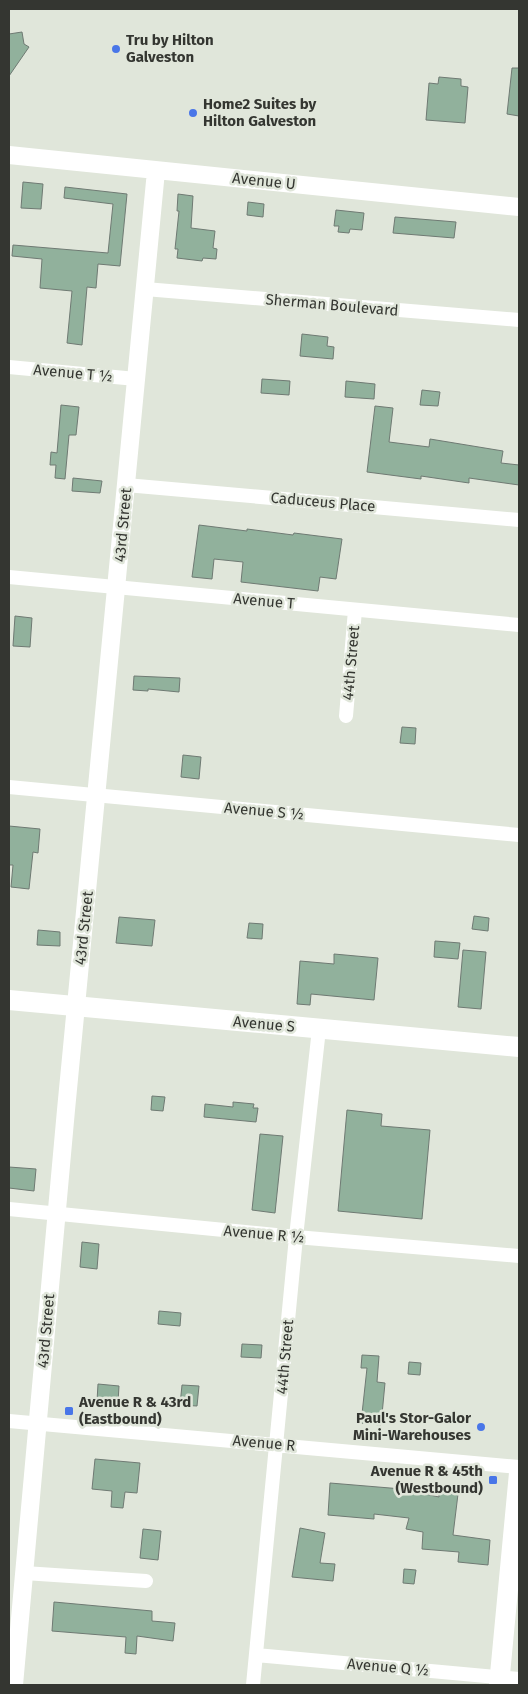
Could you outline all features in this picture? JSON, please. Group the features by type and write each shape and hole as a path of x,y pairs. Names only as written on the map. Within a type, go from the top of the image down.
{"main road":[{"name":"Avenue S","path":"9,1000 519,1047"},
{"path":"506,1681 519,1473"}],"street":[{"name":"Avenue U","path":"9,155 519,207"},
{"name":"43rd Street","path":"14,1685 14,1628 24,1573 156,171"},
{"name":"Sherman Boulevard","path":"145,289 519,320"},
{"name":"Avenue T ½","path":"9,367 136,380"},
{"name":"Caduceus Place","path":"126,485 519,520"},
{"name":"Avenue T","path":"9,577 519,625"},
{"name":"44th Street","path":"346,716 355,610"},
{"name":"Avenue S ½","path":"9,787 519,835"},
{"name":"44th Street","path":"253,1685 296,1237 319,1029"},
{"name":"Avenue R ½","path":"9,1210 519,1256"},
{"name":"Avenue R","path":"9,1420 519,1467"},
{"path":"24,1573 146,1581"},
{"name":"Avenue Q ½","path":"256,1655 506,1681"}],"building":[{"path":"22,32 24,44 29,47 9,76 9,34"},
{"path":"512,68 519,68 519,116 507,114"},
{"path":"439,77 461,79 461,86 468,87 465,123 426,120 429,83 438,84"},
{"path":"23,182 43,184 41,209 21,208"},
{"path":"65,187 127,194 120,266 98,264 96,288 87,287 82,345 67,343 72,291 40,288 42,259 12,256 13,245 108,253 113,204 64,198"},
{"path":"178,194 193,196 191,228 215,231 213,248 217,249 216,259 203,258 202,261 177,258 178,249 175,249 179,211 177,211"},
{"path":"248,202 264,204 263,217 247,215"},
{"path":"336,210 364,213 362,230 350,229 349,233 338,232 339,226 334,226"},
{"path":"395,217 456,222 454,238 393,233"},
{"path":"302,334 328,337 327,346 334,347 333,359 300,356"},
{"path":"262,379 290,381 289,395 261,393"},
{"path":"346,381 375,384 374,399 345,397"},
{"path":"422,390 440,392 438,406 420,405"},
{"path":"61,405 79,407 76,435 69,435 65,479 55,478 56,465 50,465 51,452 57,453"},
{"path":"375,406 393,408 389,442 429,447 430,439 503,451 501,463 519,465 519,485 469,478 469,483 421,476 421,479 367,472"},
{"path":"73,478 102,481 100,493 72,491"},
{"path":"199,525 342,539 336,579 320,577 318,591 241,582 243,562 214,559 212,579 192,577"},
{"path":"15,616 32,618 30,647 13,646"},
{"path":"134,676 180,678 179,692 148,689 148,691 133,690"},
{"path":"402,727 416,728 415,744 400,743"},
{"path":"183,755 201,757 199,779 181,777"},
{"path":"9,826 40,829 38,853 33,852 29,889 11,887 13,865 9,865"},
{"path":"474,916 489,918 488,931 472,929"},
{"path":"119,917 155,920 152,946 116,943"},
{"path":"249,923 263,924 262,939 247,938"},
{"path":"38,930 60,932 60,946 37,945"},
{"path":"435,941 460,943 458,959 434,957"},
{"path":"463,950 486,952 481,1009 458,1007"},
{"path":"334,954 378,958 374,1000 311,994 310,1005 297,1004 300,961 334,964"},
{"path":"152,1096 165,1097 163,1111 151,1110"},
{"path":"233,1102 254,1104 253,1108 258,1108 256,1122 204,1117 205,1104 233,1107"},
{"path":"347,1110 382,1114 381,1126 430,1130 422,1219 338,1211"},
{"path":"260,1134 283,1136 275,1213 252,1210"},
{"path":"9,1167 36,1169 34,1191 9,1188"},
{"path":"82,1242 99,1244 97,1269 80,1267"},
{"path":"159,1311 181,1313 180,1326 158,1324"},
{"path":"242,1344 262,1345 261,1358 241,1357"},
{"path":"362,1355 379,1356 377,1382 385,1383 381,1425 361,1423 367,1368 361,1368"},
{"path":"409,1362 421,1363 420,1375 408,1374"},
{"path":"98,1384 119,1386 118,1402 97,1401"},
{"path":"182,1385 199,1386 197,1406 180,1405"},
{"path":"95,1459 140,1463 137,1493 125,1492 123,1508 111,1507 112,1491 92,1489"},
{"path":"330,1483 402,1489 439,1497 439,1493 458,1494 453,1535 490,1540 488,1565 458,1562 459,1552 422,1549 423,1532 406,1529 409,1518 374,1514 374,1519 328,1515"},
{"path":"300,1528 325,1533 320,1563 335,1564 333,1581 292,1577"},
{"path":"143,1529 161,1531 158,1560 140,1558"},
{"path":"404,1569 416,1570 414,1584 403,1583"},
{"path":"54,1602 152,1611 152,1621 175,1623 173,1641 137,1636 136,1654 125,1653 126,1637 52,1631"}],"place":[{"name":"Tru by Hilton Galveston","path":"116,49"},
{"name":"Home2 Suites by Hilton Galveston","path":"193,113"},
{"name":"Avenue R & 43rd (Eastbound)","path":"69,1411"},
{"name":"Paul's Stor-Galor Mini-Warehouses","path":"481,1427"},
{"name":"Avenue R & 45th (Westbound)","path":"493,1480"}]}
